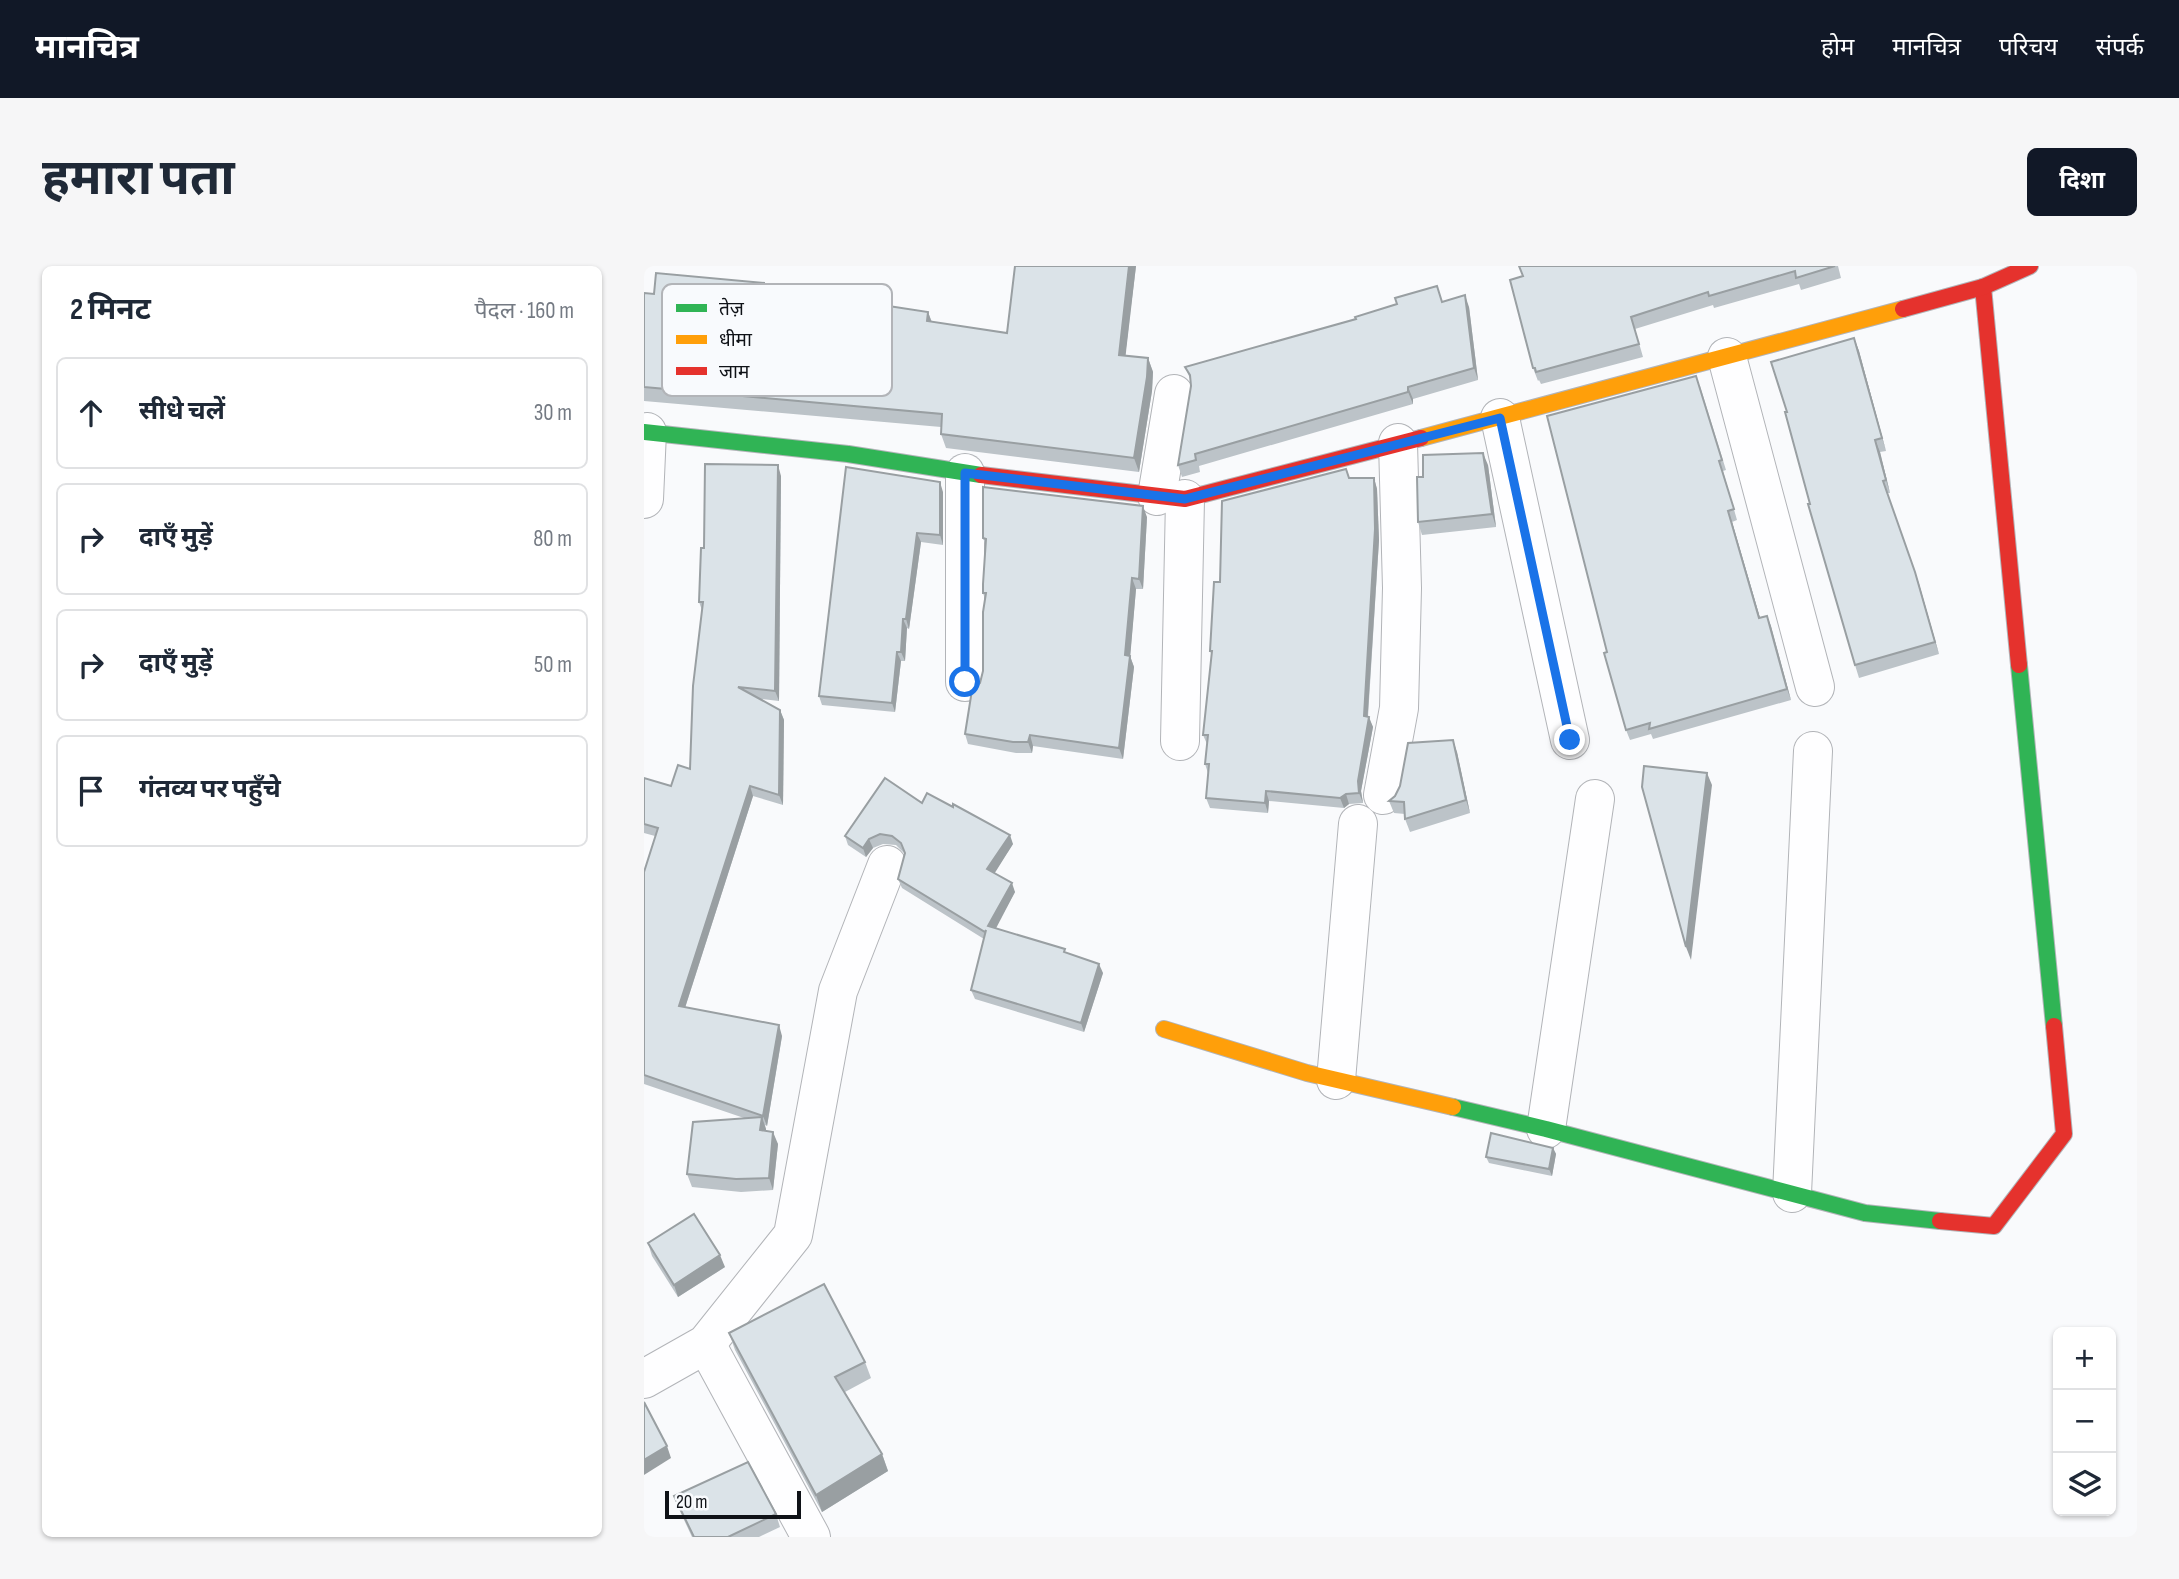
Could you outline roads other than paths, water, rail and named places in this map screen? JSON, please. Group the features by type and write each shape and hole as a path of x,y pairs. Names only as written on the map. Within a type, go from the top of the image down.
{"street":[{"path":"644,499 646,432 848,454 965,473 1171,497 1500,418 1727,357 1983,287 2030,266"},
{"path":"1164,1030 1336,1080 1546,1129 1866,1213 1994,1226 2064,1134 1983,287"},
{"path":"1727,357 1815,687"},
{"path":"1174,394 1171,497 1180,741"},
{"path":"1500,418 1570,740"},
{"path":"1383,794 1399,708 1402,588 1398,443"},
{"path":"965,473 965,682"},
{"path":"1792,1193 1813,751"},
{"path":"1546,1129 1595,799"},
{"path":"1336,1080 1358,824"},
{"path":"644,1379 706,1344 793,1235 838,991 887,865"},
{"path":"706,1344 811,1537"}]}
